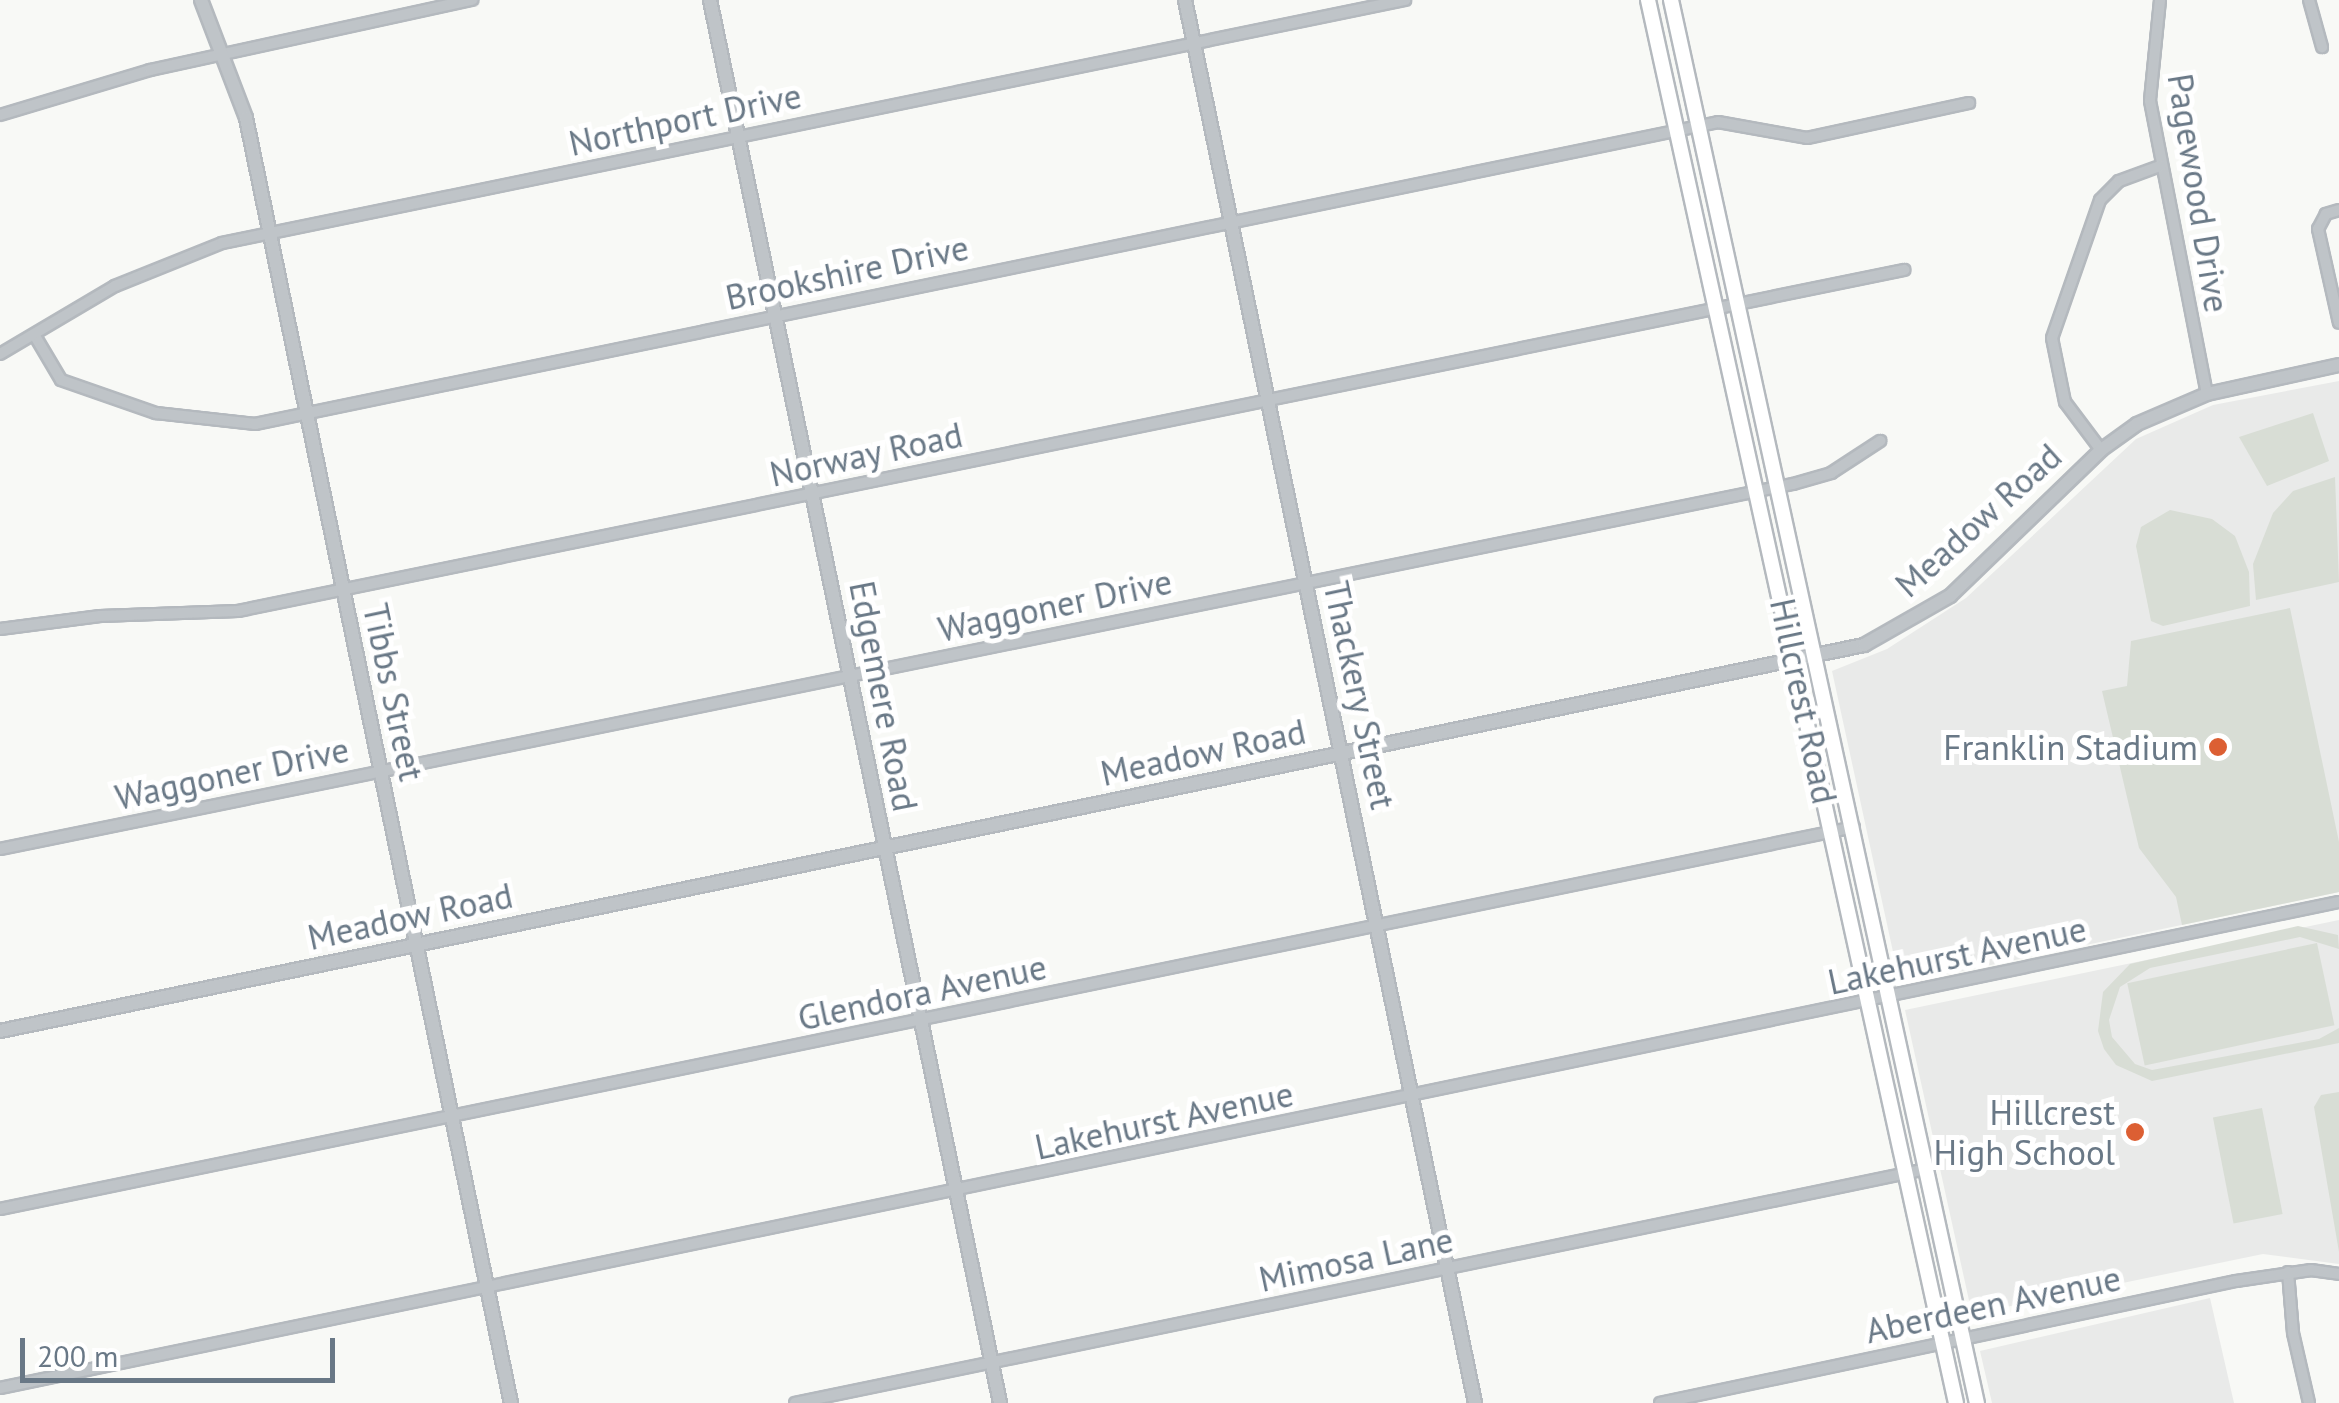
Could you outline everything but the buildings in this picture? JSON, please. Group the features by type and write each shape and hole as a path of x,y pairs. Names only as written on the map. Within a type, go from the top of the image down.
{"main road":[{"name":"Hillcrest Road","path":"1648,0 1718,308 1816,656 1977,1403"},
{"name":"Hillcrest Road","path":"1670,0 1739,304 1796,661 1956,1403"}],"street":[{"name":"Tibbs Street","path":"201,0 246,118 510,1403"},
{"path":"0,115 221,54 472,0"},
{"name":"Edgemere Road","path":"710,0 1000,1403"},
{"name":"Thackery Street","path":"1185,0 1476,1403"},
{"name":"Northport Drive","path":"0,354 176,256 269,232 1405,0"},
{"name":"Pagewood Drive","path":"2160,0 2148,81 2160,166 2207,394"},
{"path":"2309,0 2322,47"},
{"name":"Brookshire Drive","path":"35,336 61,380 156,413 226,426 306,415 1699,126 1740,122 1807,138 1969,102"},
{"path":"2101,450 2065,402 2052,338 2090,215 2119,181 2160,166"},
{"path":"2335,210 2321,220 2318,233 2339,324"},
{"name":"Norway Road","path":"0,629 100,616 238,612 1904,270"},
{"name":"Meadow Road","path":"0,1031 1796,661 1877,640 1950,596 2101,450 2152,416 2207,394 2339,365"},
{"name":"Waggoner Drive","path":"0,849 1769,489 1831,473 1880,442"},
{"name":"Glendora Avenue","path":"0,1209 1854,826"},
{"name":"Lakehurst Avenue","path":"0,1388 2339,902"},
{"name":"Mimosa Lane","path":"795,1403 1927,1169"},
{"path":"2288,1272 2293,1333 2309,1403"},
{"name":"Aberdeen Avenue","path":"1660,1403 2288,1272 2339,1274"}],"shaded area":[{"path":"2339,381 2339,892 1900,984 1832,671 1887,649 1966,598 2136,439 2213,405"},
{"path":"2313,413 2329,461 2267,486 2239,437"},
{"path":"2335,477 2339,582 2256,600 2253,564 2273,513 2293,491"},
{"path":"2170,510 2212,519 2235,536 2249,572 2250,606 2163,626 2151,621 2136,546 2141,527"},
{"name":"Franklin Stadium","path":"2290,608 2339,842 2339,892 2182,925 2176,897 2139,848 2102,691 2127,686 2131,641"},
{"name":"Hillcrest High School","path":"2339,920 2339,1264 2263,1254 1972,1314 1905,1010"},
{"path":"2298,926 2338,935 2339,949 2300,937 2150,968 2120,987 2109,1020 2112,1037 2135,1064 2152,1070 2319,1039 2339,1028 2339,1043 2152,1081 2116,1065 2104,1049 2098,1031 2103,992 2130,964"},
{"path":"2317,943 2334,1025 2145,1065 2127,983"},
{"path":"2339,1092 2339,1252 2314,1107 2321,1095"},
{"path":"2262,1108 2283,1214 2234,1224 2213,1118"},
{"path":"2210,1298 2234,1403 1992,1403 1980,1351"}],"place":[{"name":"Franklin Stadium","path":"2218,747"},
{"name":"Hillcrest High School","path":"2135,1132"}]}
